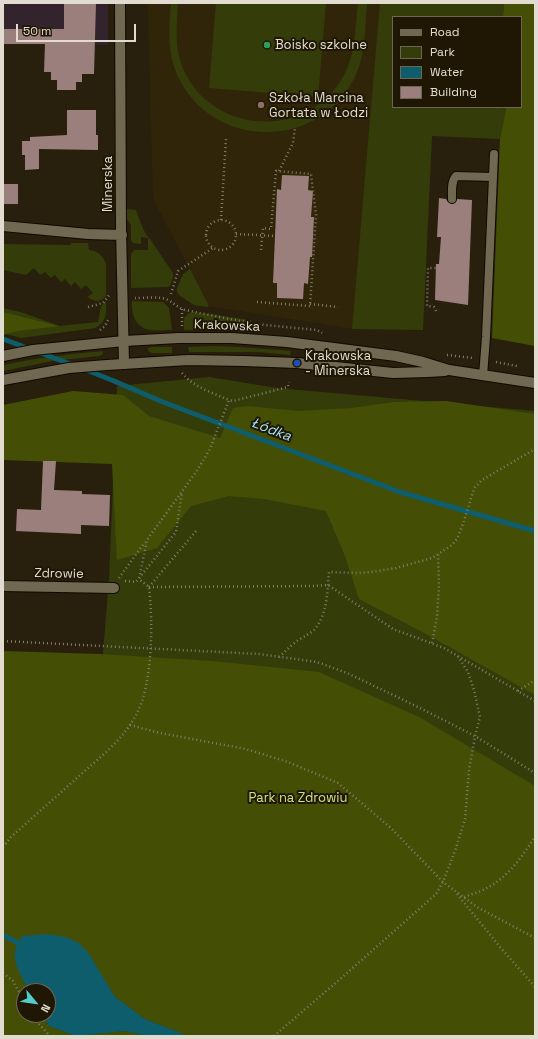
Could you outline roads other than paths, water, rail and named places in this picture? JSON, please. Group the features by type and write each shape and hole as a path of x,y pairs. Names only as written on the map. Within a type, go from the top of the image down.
{"main road":[{"name":"Minerska","path":"120,3 124,364"},
{"path":"3,226 69,233 122,235"},
{"name":"Krakowska","path":"4,355 33,350 124,341 178,338 232,338 287,342 396,356 423,362 448,370 535,383"},
{"name":"Krakowska","path":"3,380 56,370 107,364 188,360 297,363 393,373 448,370"},
{"name":"Zdrowie","path":"3,586 114,588"}],"lane":[{"path":"483,376 494,154"},
{"path":"452,199 453,179 456,176 493,177"}],"water":[{"path":"47,934 66,937 79,943 89,954 115,997 145,1019 188,1036 148,1036 125,1031 76,1036 49,1026 47,1023 56,1023 56,983 25,983 19,971 15,956 16,949 22,936"}],"waterway":[{"name":"Łódka","path":"3,339 30,349"},
{"name":"Łódka","path":"38,352 73,365"},
{"name":"Łódka","path":"84,369 163,402 400,492 535,531"},
{"path":"3,935 18,943"}],"place":[{"name":"Boisko szkolne","path":"267,45"},
{"name":"Szkoła Marcina Gortata w Łodzi","path":"261,105"},
{"name":"Krakowska - Minerska","path":"297,363"}],"park label":[{"name":"Park na Zdrowiu","path":"298,798"}]}
